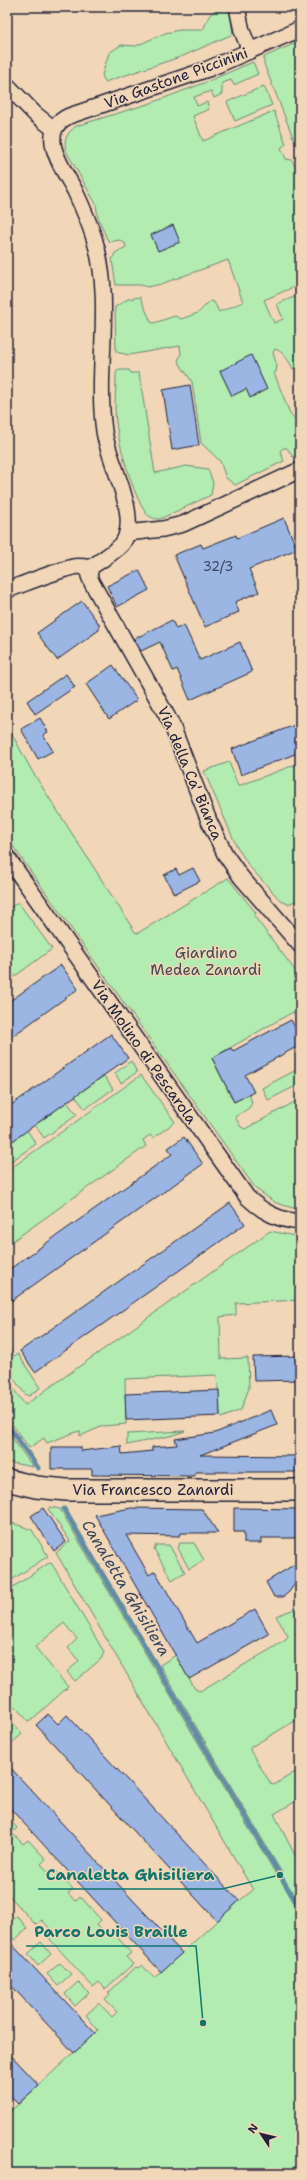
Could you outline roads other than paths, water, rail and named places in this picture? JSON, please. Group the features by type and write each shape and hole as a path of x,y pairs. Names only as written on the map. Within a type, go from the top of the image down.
{"main road":[{"name":"Via Francesco Zanardi","path":"7,1480 36,1487 66,1490 300,1490"}],"street":[{"path":"237,7 245,39 250,51"},
{"name":"Via Gastone Piccinini","path":"54,129 60,121 69,116 181,79 300,29"},
{"path":"7,85 35,114 54,129 52,140 55,153 81,204 99,256 104,311 103,423 108,450 126,503 127,533 121,545 113,553 91,567 72,567 7,590"},
{"path":"127,533 163,530 183,524 300,470"},
{"name":"Via della Ca' Bianca","path":"91,567 89,573 92,583 176,734 207,816 225,854 240,877 300,946"},
{"name":"Via Molino di Pescarola","path":"7,857 247,1197 260,1208 274,1216 300,1222"}],"waterway":[{"name":"Canaletta Ghisiliera","path":"7,1424 38,1468"},
{"name":"Canaletta Ghisiliera","path":"64,1509 300,1909"}],"place":[{"name":"Canaletta Ghisiliera","path":"280,1875"},
{"name":"Parco Louis Braille","path":"203,2023"}],"park label":[{"name":"Giardino Medea Zanardi","path":"206,962"}]}
